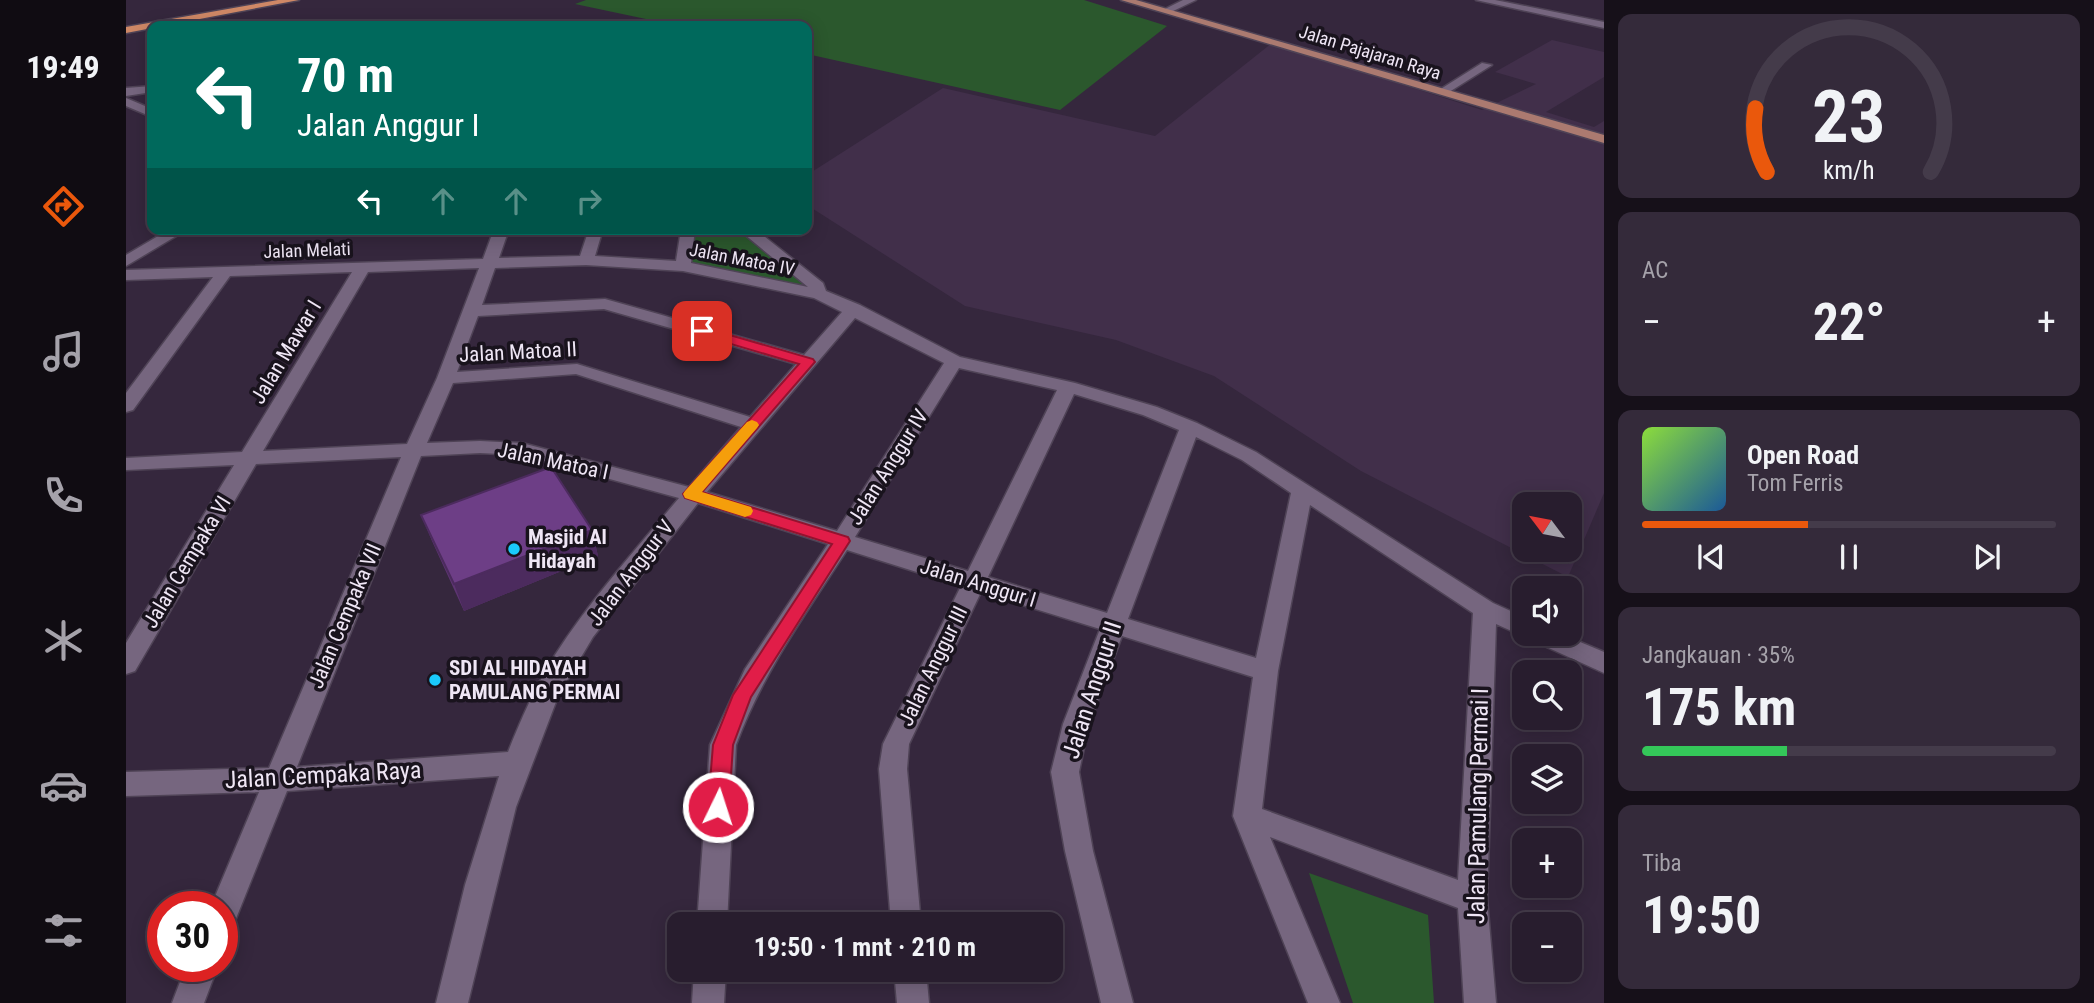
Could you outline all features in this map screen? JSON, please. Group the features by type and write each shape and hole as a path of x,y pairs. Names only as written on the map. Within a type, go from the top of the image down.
{"highway":[{"path":"126,20 236,0"},
{"path":"176,21 294,0"},
{"path":"126,30 147,26"}],"main road":[{"name":"Jalan Pajajaran Raya","path":"1126,0 1604,139"}],"street":[{"path":"1166,11 1191,0"},
{"path":"1481,0 1604,25"},
{"path":"1442,92 1486,65"},
{"path":"126,92 147,90"},
{"path":"126,102 147,111"},
{"path":"126,261 171,235"},
{"name":"Jalan Cempaka VII","path":"232,891 446,378 500,235"},
{"path":"586,260 594,235"},
{"path":"683,266 687,235"},
{"path":"753,235 817,286 819,294 854,309 954,361 1068,387 1150,411 1249,456 1485,609 1512,621"},
{"name":"Jalan Matoa IV","path":"490,263 586,260 683,266 819,294"},
{"name":"Jalan Melati","path":"126,275 490,263"},
{"name":"Jalan Mawar I","path":"249,459 363,267"},
{"path":"126,406 225,272"},
{"path":"470,311 605,304 808,362"},
{"name":"Jalan Anggur V","path":"452,1003 474,907 499,819 546,693 561,667 691,494 854,309"},
{"name":"Jalan Anggur IV","path":"713,912 723,745 729,727 755,672 842,541 954,361"},
{"name":"Jalan Matoa II","path":"446,378 577,369 753,424"},
{"name":"Jalan Anggur III","path":"905,912 893,769 896,744 1068,387"},
{"name":"Jalan Anggur II","path":"1116,1003 1079,851 1065,772 1076,724 1190,427"},
{"name":"Jalan Matoa I","path":"126,464 480,447 522,449 691,494"},
{"name":"Jalan Cempaka VI","path":"126,664 249,459"},
{"path":"1302,491 1266,671 1247,816 1324,1003"},
{"name":"Jalan Anggur I","path":"691,494 1266,671"},
{"name":"Jalan Pamulang Permai I","path":"1480,1003 1472,899 1485,609"},
{"path":"1566,646 1604,663"},
{"name":"Jalan Cempaka Raya","path":"126,784 276,780 519,763"},
{"path":"1247,816 1472,899"},
{"path":"188,1003 196,982"},
{"path":"708,1003 709,982"},
{"path":"911,982 913,1003"}],"shaded area":[{"path":"1552,40 1604,52 1604,77 1546,112 1594,127 1604,121 1604,493 1582,544 1582,492 1512,492 1512,548 1361,471 1214,376 1116,340 965,306 812,208 812,172 943,88 1155,136 1272,43 1482,110 1536,84 1495,72"},
{"path":"1539,562 1574,562 1566,576"}],"green space":[{"path":"586,0 1084,0 1167,26 1060,110 812,55 812,21 655,21 575,4"},
{"path":"690,235 748,235 819,294 683,266"},
{"path":"1309,873 1428,915 1434,1003 1353,1003"}],"building":[{"path":"551,467 592,530 454,584 421,515"}],"slow traffic":[{"path":"745,511 691,494 752,425"}],"place":[{"name":"Masjid Al Hidayah","path":"514,549"},
{"name":"SDI AL HIDAYAH PAMULANG PERMAI","path":"435,680"}],"route":[{"path":"702,331 808,362 691,494 842,541 742,695 723,745 718,807"}]}
